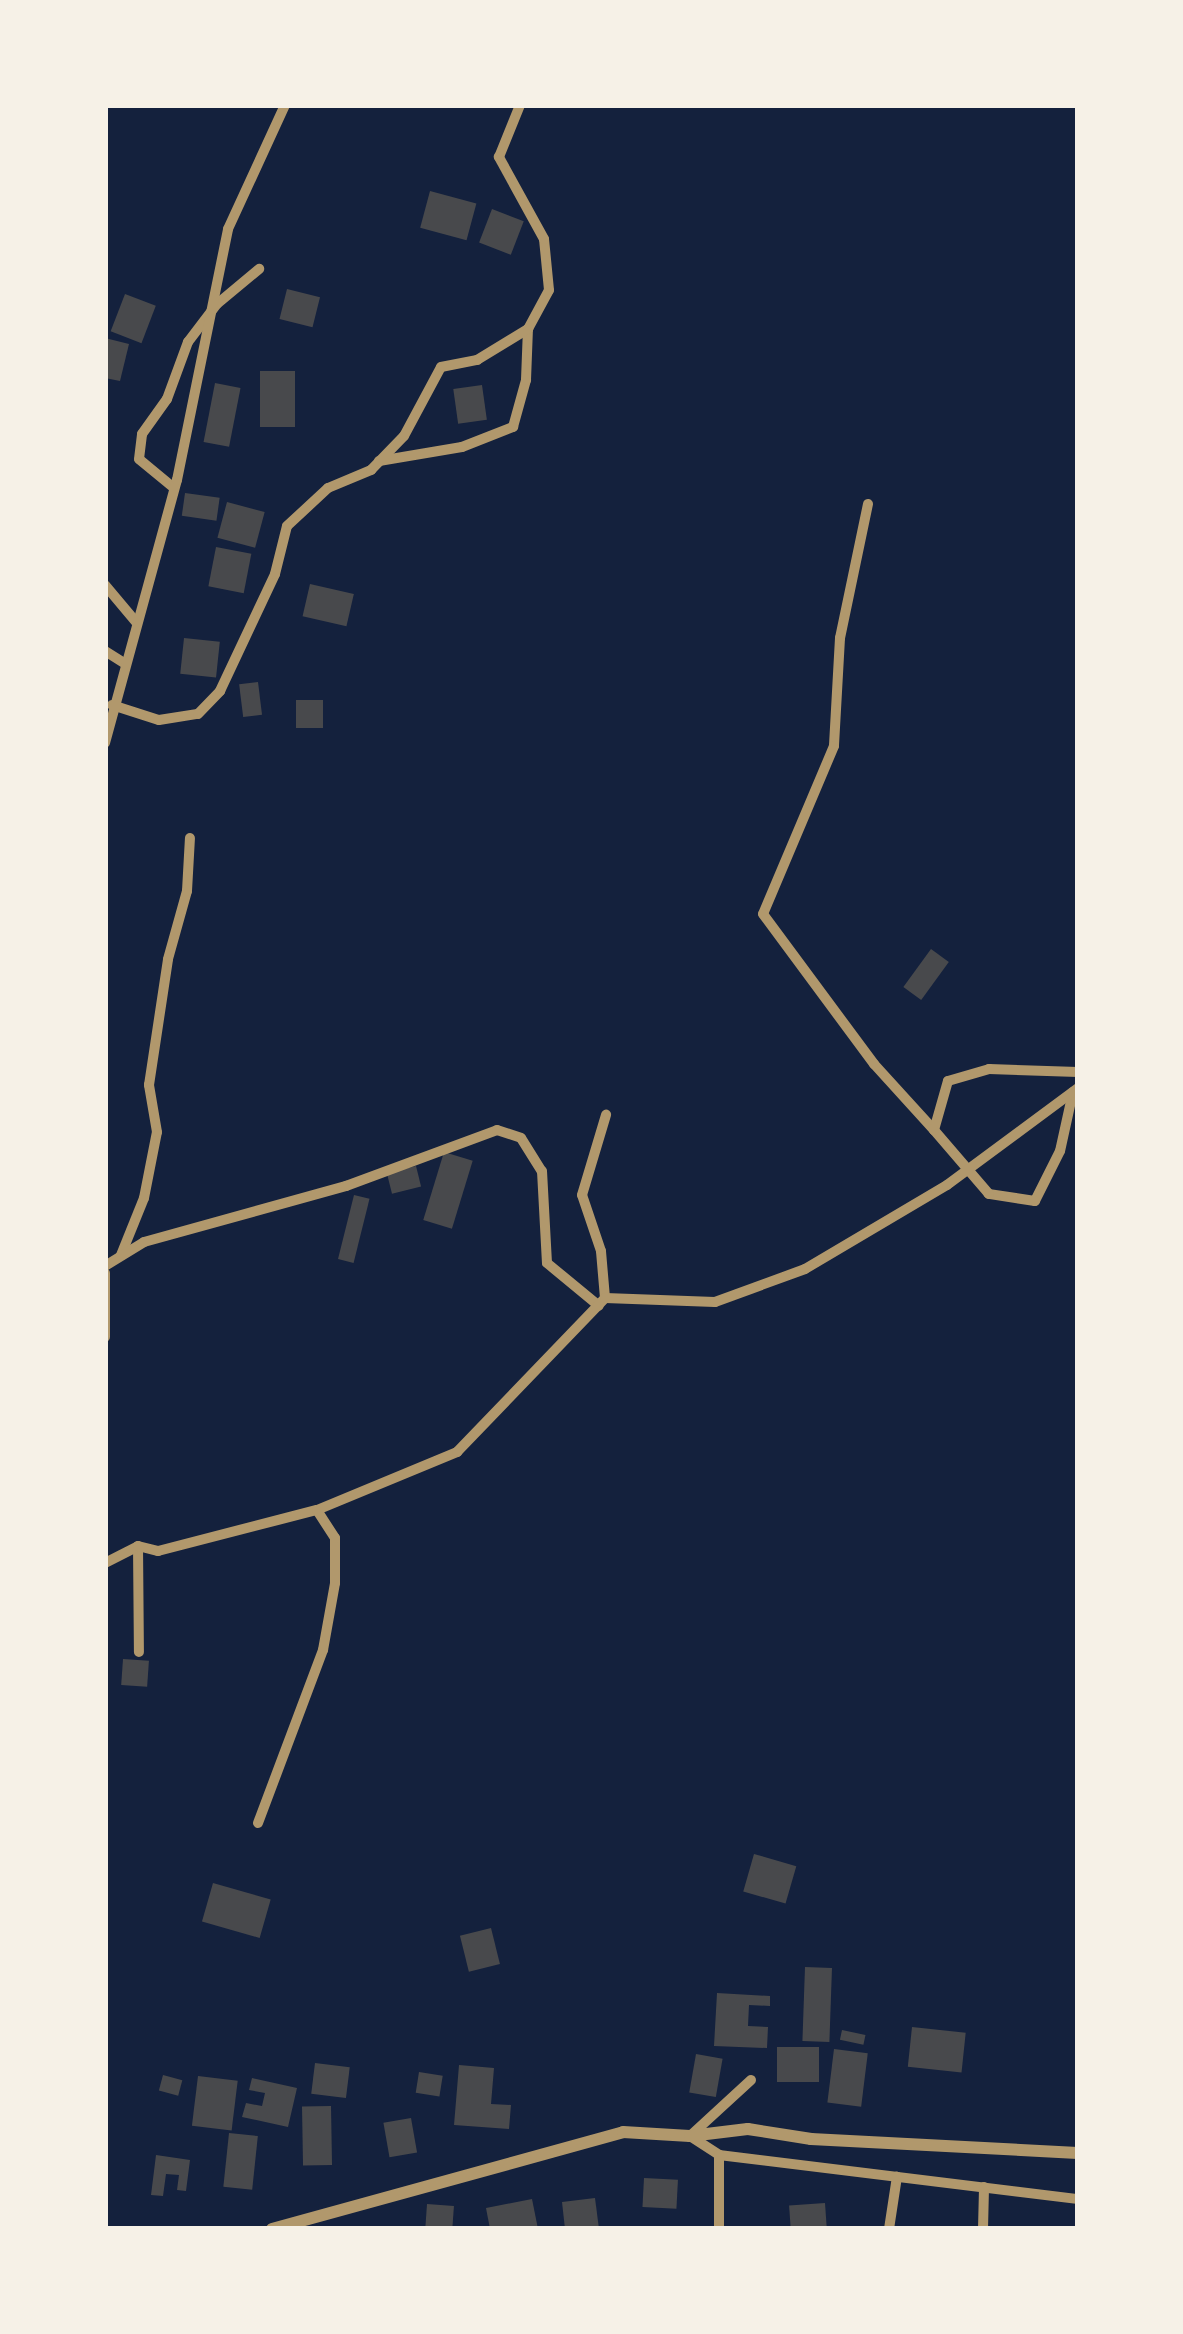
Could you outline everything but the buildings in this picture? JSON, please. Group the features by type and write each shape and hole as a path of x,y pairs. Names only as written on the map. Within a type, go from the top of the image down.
{"street":[{"path":"105,742 174,488 217,304 228,229 285,105"},
{"path":"112,706 159,720 198,714 220,691 275,574 287,526 328,488 380,461 462,447 513,427 526,380 528,328 549,290 544,239 499,158 520,105"},
{"path":"174,488 139,460 142,434 167,399 188,342 217,304 259,270"},
{"path":"380,461 404,436 441,367 477,360 528,328"},
{"path":"868,504 840,638 834,746 763,914 874,1064 970,1167 989,1194 1036,1201 1060,1151 1075,1090"},
{"path":"105,585 136,622"},
{"path":"105,651 124,663"},
{"path":"121,1256 144,1198 156,1132 149,1085 168,959 188,891 190,838"},
{"path":"934,1130 948,1080 989,1069 1078,1072"},
{"path":"105,1337 105,1270 144,1242 346,1186 498,1130 520,1138 542,1170 547,1262 602,1302 714,1302 806,1269 970,1167 1075,1090"},
{"path":"105,1563 138,1546 158,1550 317,1510 458,1452 602,1302 601,1251 582,1195 606,1115"},
{"path":"258,1824 326,1634 334,1538 317,1510"},
{"path":"138,1546 139,1652"},
{"path":"690,2136 751,2080"},
{"path":"272,2229 623,2132 690,2136 748,2130 811,2139 1078,2153"},
{"path":"690,2136 719,2155 1078,2198"},
{"path":"719,2155 719,2229"},
{"path":"889,2229 897,2177"},
{"path":"983,2229 984,2187"}]}
